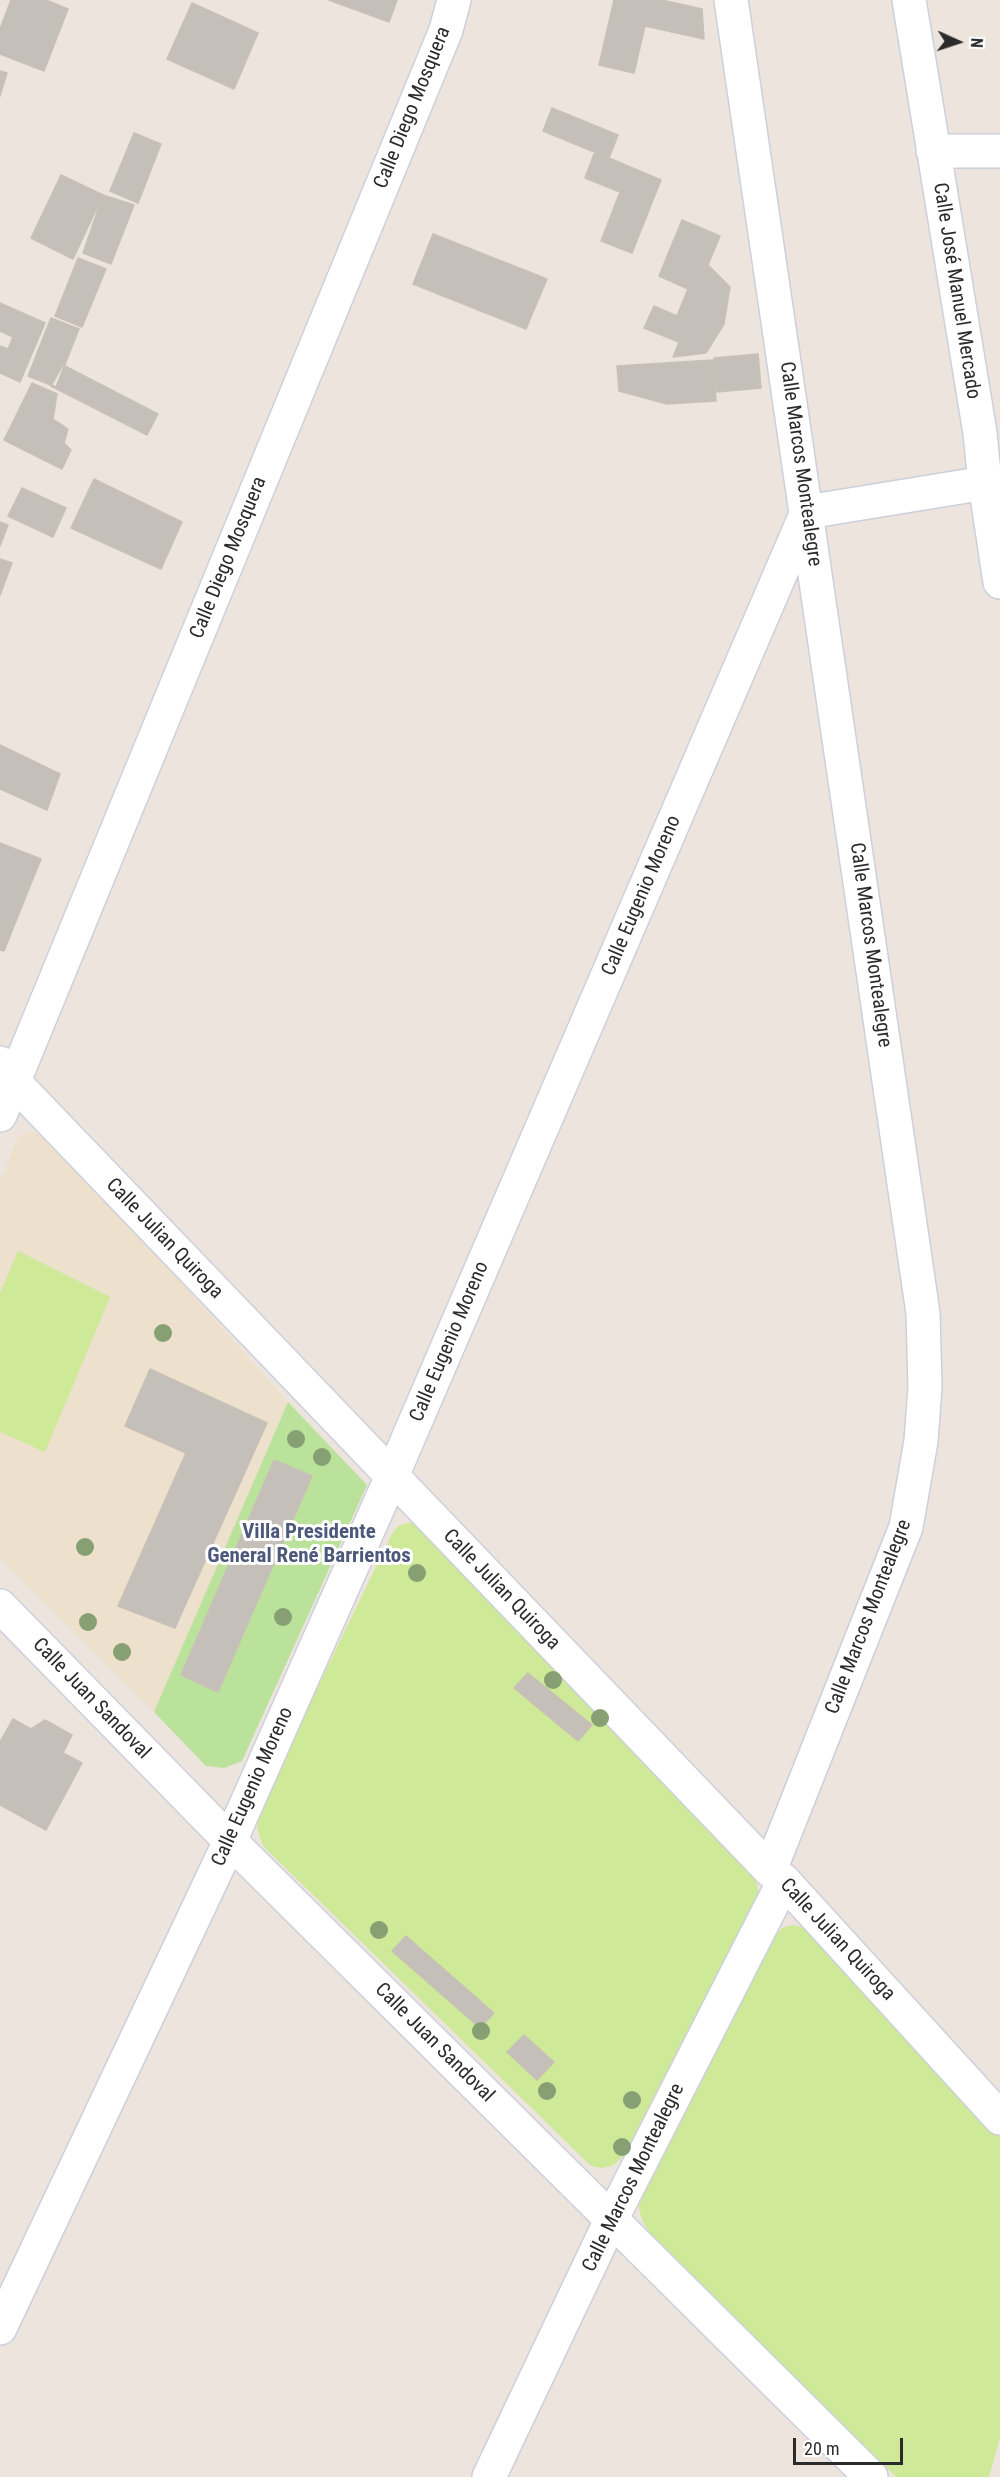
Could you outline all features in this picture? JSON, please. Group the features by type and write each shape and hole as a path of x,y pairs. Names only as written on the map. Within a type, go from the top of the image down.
{"street":[{"name":"Calle Diego Mosquera","path":"0,1115 7,1072 437,52 454,0"},
{"name":"Calle Marcos Montealegre","path":"489,2477 777,1875 906,1527 921,1441 925,1387 923,1313 731,0"},
{"name":"Calle José Manuel Mercado","path":"909,0 933,151 990,433 985,483 1000,582"},
{"path":"933,151 1000,151"},
{"path":"807,512 985,483"},
{"name":"Calle Eugenio Moreno","path":"1,2321 230,1841 392,1476 807,512"},
{"name":"Calle Julian Quiroga","path":"7,1072 777,1875 1000,2118"},
{"name":"Calle Juan Sandoval","path":"0,1606 230,1841 871,2477"}],"shaded area":[{"path":"30,1132 44,1134 55,1141 288,1402 154,1712 0,1558 0,1182 19,1135"}],"green space":[{"path":"18,1251 110,1297 45,1452 0,1432 0,1293"},
{"path":"288,1402 367,1485 242,1761 224,1768 206,1766 154,1712"},
{"path":"412,1522 419,1524 755,1873 759,1895 755,1908 623,2156 614,2165 602,2168 591,2166 263,1846 258,1831 257,1819 267,1791 392,1534 398,1526"},
{"path":"792,1925 802,1927 812,1935 1000,2135 1000,2437 989,2477 896,2477 653,2238 643,2222 639,2209 639,2194 643,2176 774,1938 782,1928"}],"building":[{"path":"11,0 46,0 68,9 44,71 0,54 0,29"},
{"path":"329,0 397,0 389,22"},
{"path":"614,0 662,0 702,9 704,39 645,26 634,73 599,65"},
{"path":"192,3 258,33 234,89 167,59"},
{"path":"0,71 7,73 0,96"},
{"path":"552,108 618,135 609,158 543,131"},
{"path":"134,133 161,144 138,203 110,191"},
{"path":"594,154 661,180 632,253 601,241 620,192 585,178"},
{"path":"61,175 103,195 73,259 31,238"},
{"path":"103,195 134,205 111,264 83,253"},
{"path":"682,220 720,236 708,265 730,287 724,324 706,353 673,357 679,342 644,328 654,306 677,316 688,289 659,276"},
{"path":"433,234 547,279 526,329 413,284"},
{"path":"78,258 106,269 82,327 55,316"},
{"path":"0,303 45,323 20,382 0,373 0,346 8,349 13,337 0,331"},
{"path":"51,318 79,329 56,387 28,376"},
{"path":"758,354 761,388 717,392 714,358"},
{"path":"713,360 716,401 667,404 619,391 617,366"},
{"path":"63,365 158,414 147,435 51,386"},
{"path":"32,383 57,394 53,419 68,429 64,443 71,450 62,469 4,440"},
{"path":"94,479 182,522 161,569 71,528"},
{"path":"22,488 66,508 53,537 8,516"},
{"path":"0,522 8,525 0,546"},
{"path":"0,559 12,563 0,595"},
{"path":"0,745 60,774 47,810 0,789"},
{"path":"0,843 41,859 4,951 0,950"},
{"path":"150,1369 267,1423 175,1628 118,1606 186,1453 125,1426"},
{"path":"274,1460 312,1476 218,1692 181,1675"},
{"path":"528,1673 592,1725 578,1741 514,1688"},
{"path":"13,1719 31,1729 45,1720 72,1735 63,1753 82,1763 46,1830 0,1805 0,1742"},
{"path":"406,1936 494,2013 480,2028 392,1951"},
{"path":"524,2035 554,2062 537,2080 507,2052"}],"district":[{"name":"Villa Presidente General René Barrientos","path":"309,1545"}]}
